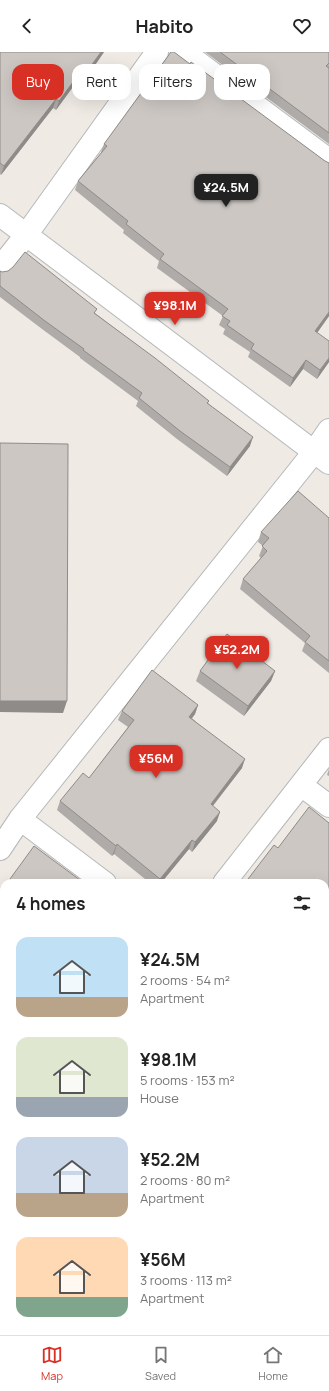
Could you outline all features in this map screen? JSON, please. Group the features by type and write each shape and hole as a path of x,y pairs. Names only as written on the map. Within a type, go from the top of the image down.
{"street":[{"path":"0,268 26,235 157,52"},
{"path":"184,52 329,160"},
{"path":"0,215 322,458"},
{"path":"0,849 20,819 322,458 329,430"},
{"path":"227,879 329,749"},
{"path":"301,784 329,806"},
{"path":"20,819 100,879"}],"building":[{"path":"0,52 101,52 92,64 72,64 72,83 64,94 64,64 12,64 12,100 55,100 4,166 0,163"},
{"path":"171,52 174,52 190,64 162,64"},
{"path":"220,52 329,52 329,63 326,66 329,68 329,133 270,89 270,64 236,64"},
{"path":"206,73 214,79 214,100 242,100 329,163 329,312 315,331 329,341 329,358 320,370 306,360 293,378 251,349 254,344 227,325 230,321 222,316 228,309 160,259 164,254 126,224 128,221 78,181 107,146 104,144 139,96 139,100 206,100"},
{"path":"25,252 97,309 94,313 155,358 209,401 207,403 253,437 230,467 180,431 139,398 142,393 0,286 0,271 8,271"},
{"path":"0,443 68,444 67,701 0,701"},
{"path":"298,491 329,518 329,661 305,642 310,636 243,579 267,551 262,546 269,538 261,532"},
{"path":"227,634 275,671 248,706 200,671"},
{"path":"152,670 198,705 189,717 245,759 211,804 220,812 195,842 192,840 160,879 60,801 83,773 89,778 134,720 122,711"},
{"path":"309,807 329,823 329,879 248,879 274,845 278,848"},
{"path":"34,846 79,879 10,879"}]}
